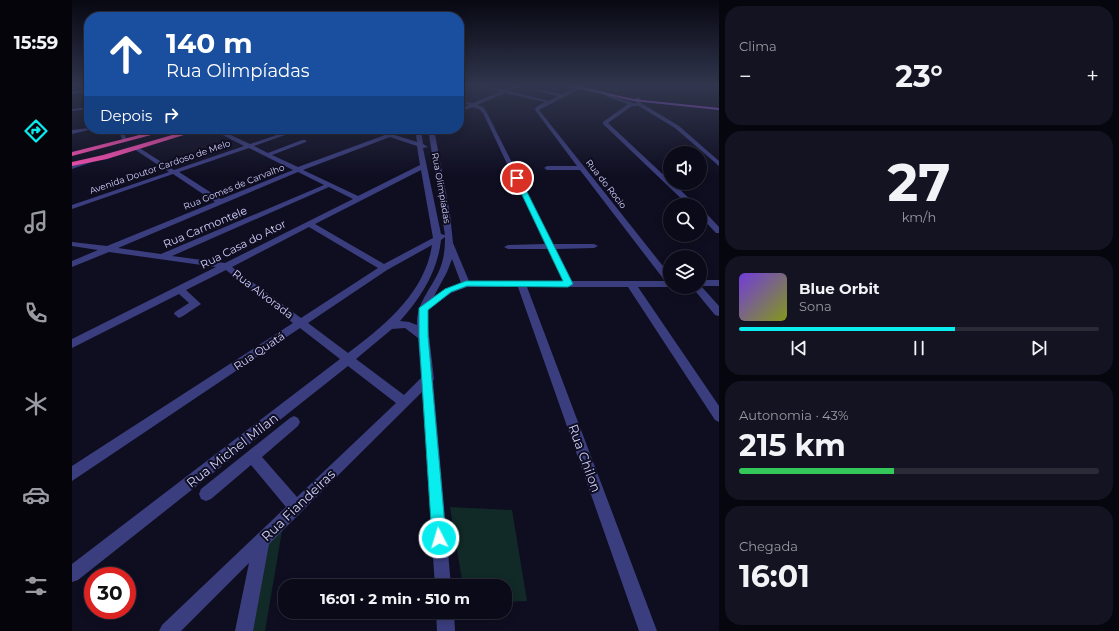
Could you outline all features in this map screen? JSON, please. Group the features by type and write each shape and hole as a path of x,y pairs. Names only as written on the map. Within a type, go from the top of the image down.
{"highway":[{"path":"72,151 140,134"},
{"path":"72,154 152,134"},
{"path":"72,158 169,134"},
{"path":"72,164 104,157 183,134"}],"street":[{"path":"486,115 551,246 568,284"},
{"name":"Rua do Rocio","path":"541,115 663,273"},
{"path":"614,115 605,122 685,198"},
{"path":"659,115 677,127 717,162"},
{"path":"72,132 84,130"},
{"path":"123,134 124,138"},
{"path":"224,134 358,199"},
{"name":"Avenida Doutor Cardoso de Melo","path":"74,204 284,134"},
{"path":"388,134 435,151"},
{"name":"Rua Gomes de Carvalho","path":"72,264 388,134"},
{"name":"Rua Olimpíadas","path":"391,326 420,287 435,254 437,238 419,134"},
{"name":"Rua Olimpíadas","path":"432,134 447,216 449,236 448,258 445,267 423,308 423,336 428,379 442,579"},
{"path":"267,155 304,141"},
{"path":"136,148 221,202"},
{"path":"72,167 104,157"},
{"name":"Rua Casa do Ator","path":"72,344 424,166"},
{"path":"547,168 581,168"},
{"name":"Rua Carmontele","path":"162,257 329,185"},
{"path":"707,219 719,231"},
{"path":"309,224 384,268"},
{"path":"449,236 460,272 466,284"},
{"name":"Rua Quatá","path":"72,474 384,268 437,238 449,236"},
{"name":"Rua Alvorada","path":"72,244 226,266 404,402"},
{"path":"508,247 594,246"},
{"path":"416,250 435,254"},
{"path":"455,287 460,272"},
{"path":"423,308 439,296 455,287 466,284 522,285 663,282"},
{"path":"707,284 719,283"},
{"path":"631,284 719,416"},
{"name":"Rua Chilon","path":"522,285 648,631"},
{"path":"179,314 196,304 180,290"},
{"path":"703,294 719,313"},
{"path":"391,326 408,324 413,326 423,336"},
{"name":"Rua Michel Milan","path":"72,574 391,326"},
{"name":"Rua Fiandeiras","path":"168,631 428,379"},
{"path":"206,494 294,422"},
{"path":"252,456 296,506"},
{"path":"244,631 262,539"},
{"path":"445,619 446,631"}],"green space":[{"path":"450,507 512,510 527,601 512,602 512,579 462,579"},
{"path":"283,525 265,631 249,631 266,543"}],"route":[{"path":"439,538 428,379 423,336 423,308 448,290 466,284 568,284 517,178"}]}
